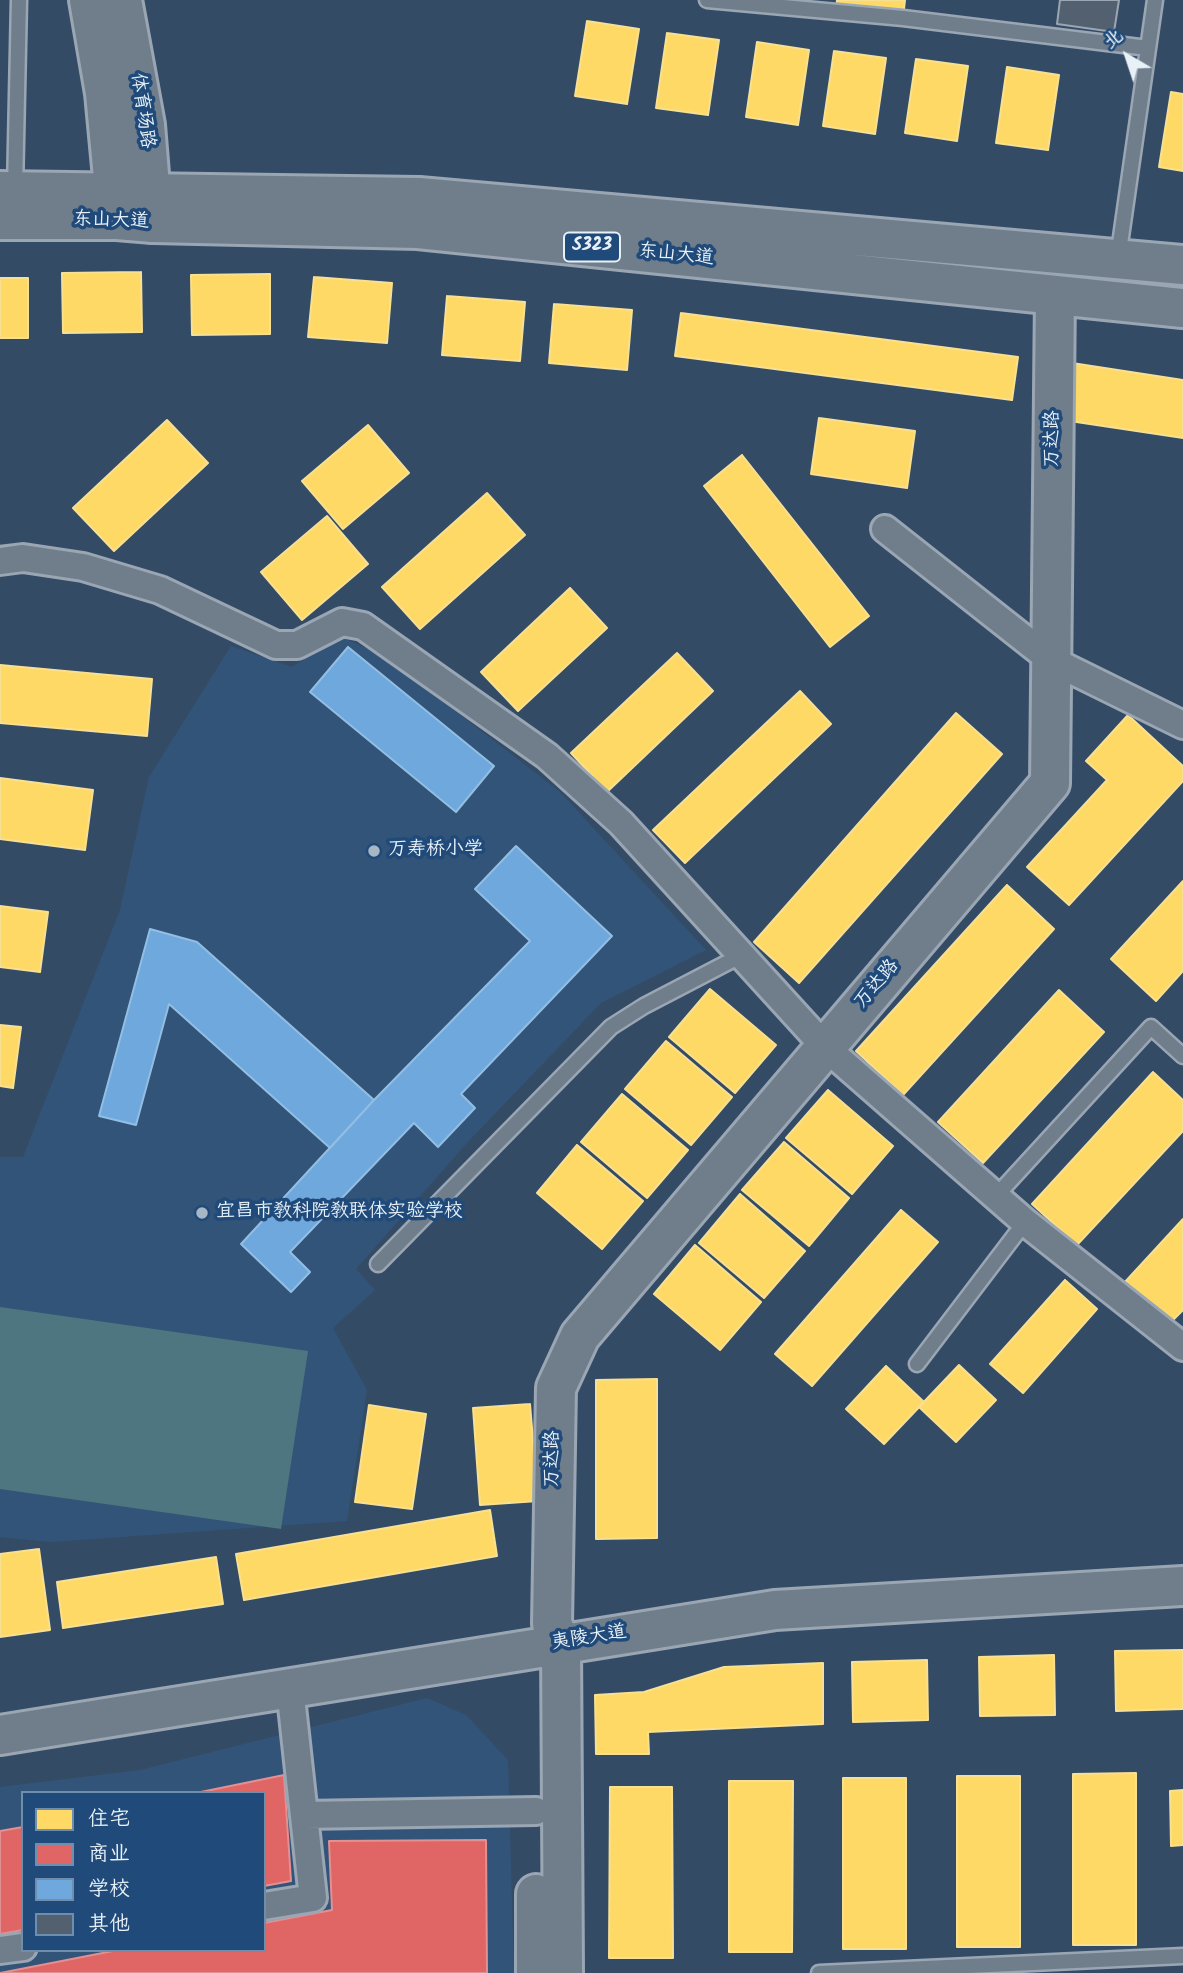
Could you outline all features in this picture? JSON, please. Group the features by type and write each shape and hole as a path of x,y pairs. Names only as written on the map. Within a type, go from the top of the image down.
{"main road":[{"name":"体育场路","path":"89,0 105,93 134,207"},
{"name":"体育场路","path":"122,0 145,125 134,207"},
{"name":"东山大道","path":"134,207 419,197 1183,265"},
{"name":"东山大道","path":"5,201 134,207 418,229 1183,308"},
{"name":"万达路","path":"536,1973 536,1811 549,1638 556,1388 580,1336 1050,783 1055,295"},
{"name":"夷陵大道","path":"0,1735 290,1688 549,1638 770,1591 1183,1566"},
{"name":"夷陵大道","path":"0,1712 214,1680 775,1610 1183,1586"},
{"name":"万达路","path":"549,1638 563,1973"}],"street":[{"path":"885,529 1051,660 1183,724"},
{"path":"0,561 23,558 83,567 160,590 276,645 297,645 342,622 363,626 547,756 621,823 825,1047 1026,1222 1183,1347"},
{"path":"266,1906 313,1898 290,1688"},
{"path":"304,1815 536,1811"},
{"path":"0,1950 21,1947"}],"lane":[{"path":"5,201 19,0"},
{"path":"707,0 903,18 1148,48"},
{"path":"1118,260 1155,0"},
{"path":"378,1265 611,1027 644,1006 742,955"},
{"path":"996,1196 1151,1027 1183,1056"},
{"path":"917,1364 1026,1222"},
{"path":"819,1973 1183,1956"}],"shaded area":[{"path":"342,637 387,658 560,792 706,950 601,1003 465,1145 356,1269 375,1290 333,1328 367,1390 347,1521 51,1542 0,1537 0,1157 23,1157 120,910 149,777 231,646 292,667"},
{"path":"427,1698 466,1715 508,1760 514,1973 0,1973 0,1787 140,1770"}],"green space":[{"path":"0,1307 308,1351 281,1529 0,1489"}],"building: 住宅":[{"path":"837,0 905,0 903,18 836,11"},
{"path":"587,21 639,29 627,104 575,96"},
{"path":"667,33 719,40 708,115 656,108"},
{"path":"757,42 809,50 798,125 746,117"},
{"path":"834,51 886,58 875,134 823,126"},
{"path":"916,59 968,66 957,141 905,133"},
{"path":"1007,67 1059,75 1048,150 996,143"},
{"path":"1171,92 1183,94 1183,171 1159,167"},
{"path":"141,272 142,332 63,333 62,273"},
{"path":"270,274 270,334 192,335 191,275"},
{"path":"314,277 392,283 387,343 308,337"},
{"path":"0,278 28,278 28,338 0,338"},
{"path":"447,296 525,302 520,361 442,355"},
{"path":"554,304 632,310 627,370 549,363"},
{"path":"681,313 1018,357 1012,400 675,356"},
{"path":"1072,363 1183,380 1183,438 1063,420"},
{"path":"819,418 915,431 907,488 811,474"},
{"path":"167,420 208,463 114,551 73,508"},
{"path":"368,425 409,473 343,529 302,481"},
{"path":"742,455 869,616 830,647 704,486"},
{"path":"487,493 525,535 420,629 382,587"},
{"path":"327,516 368,564 302,620 261,572"},
{"path":"570,588 607,628 518,711 481,672"},
{"path":"677,653 713,691 607,792 571,753"},
{"path":"0,665 152,679 147,736 0,723"},
{"path":"800,691 831,724 685,863 653,830"},
{"path":"956,713 1002,754 799,983 754,942"},
{"path":"1128,715 1183,766 1183,781 1069,905 1027,867 1107,780 1086,761"},
{"path":"0,778 93,790 85,850 0,839"},
{"path":"1183,881 1183,971 1156,1001 1111,959"},
{"path":"1007,885 1054,929 903,1095 856,1051"},
{"path":"0,906 48,912 40,972 0,967"},
{"path":"710,989 776,1045 735,1093 669,1037"},
{"path":"1059,990 1104,1032 983,1163 938,1122"},
{"path":"0,1025 21,1027 13,1088 0,1086"},
{"path":"666,1041 732,1097 691,1145 625,1089"},
{"path":"1153,1072 1183,1100 1183,1131 1077,1245 1032,1204"},
{"path":"828,1090 893,1146 852,1194 786,1138"},
{"path":"622,1094 688,1150 647,1198 581,1142"},
{"path":"784,1142 849,1198 809,1246 742,1190"},
{"path":"577,1145 643,1201 602,1249 537,1193"},
{"path":"740,1194 805,1251 764,1298 699,1243"},
{"path":"901,1210 938,1242 812,1386 775,1354"},
{"path":"1183,1219 1183,1310 1169,1324 1124,1283"},
{"path":"695,1245 761,1302 720,1350 654,1294"},
{"path":"1065,1280 1097,1309 1023,1393 990,1364"},
{"path":"959,1365 996,1400 956,1442 919,1407"},
{"path":"886,1366 924,1402 884,1444 846,1409"},
{"path":"657,1379 657,1538 596,1539 596,1380"},
{"path":"530,1404 538,1501 480,1505 473,1408"},
{"path":"369,1405 426,1414 412,1509 355,1502"},
{"path":"490,1510 497,1556 244,1600 236,1554"},
{"path":"39,1549 50,1630 0,1637 0,1554"},
{"path":"216,1557 223,1604 63,1628 57,1582"},
{"path":"1183,1650 1183,1709 1116,1711 1115,1651"},
{"path":"1054,1655 1055,1715 980,1716 979,1657"},
{"path":"927,1660 928,1720 853,1722 852,1662"},
{"path":"823,1663 823,1724 648,1732 649,1754 596,1754 595,1695 644,1692 724,1667"},
{"path":"1136,1773 1136,1945 1073,1945 1073,1774"},
{"path":"957,1776 1020,1776 1020,1947 957,1947"},
{"path":"843,1778 906,1778 906,1949 843,1949"},
{"path":"729,1781 793,1781 792,1952 729,1952"},
{"path":"610,1787 672,1787 673,1958 609,1958"},
{"path":"1183,1790 1183,1845 1171,1846 1170,1791"}],"building: 商业":[{"path":"284,1775 291,1881 266,1886 266,1791 206,1791"},
{"path":"21,1827 21,1930 0,1934 0,1831"},
{"path":"486,1840 487,1973 0,1973 108,1952 266,1952 266,1923 332,1910 329,1841"}],"building: 学校":[{"path":"348,647 494,766 456,812 310,692"},
{"path":"516,846 612,936 461,1094 475,1108 438,1147 414,1123 290,1252 310,1272 291,1292 241,1244 374,1100 530,941 475,889"},
{"path":"150,929 197,942 374,1100 330,1148 169,1004 136,1125 99,1116"}],"building: 其他":[{"path":"1060,0 1119,0 1114,32 1057,24"}],"place":[{"name":"万寿桥小学","path":"374,851"},
{"name":"宜昌市教科院教联体实验学校","path":"202,1213"}]}
